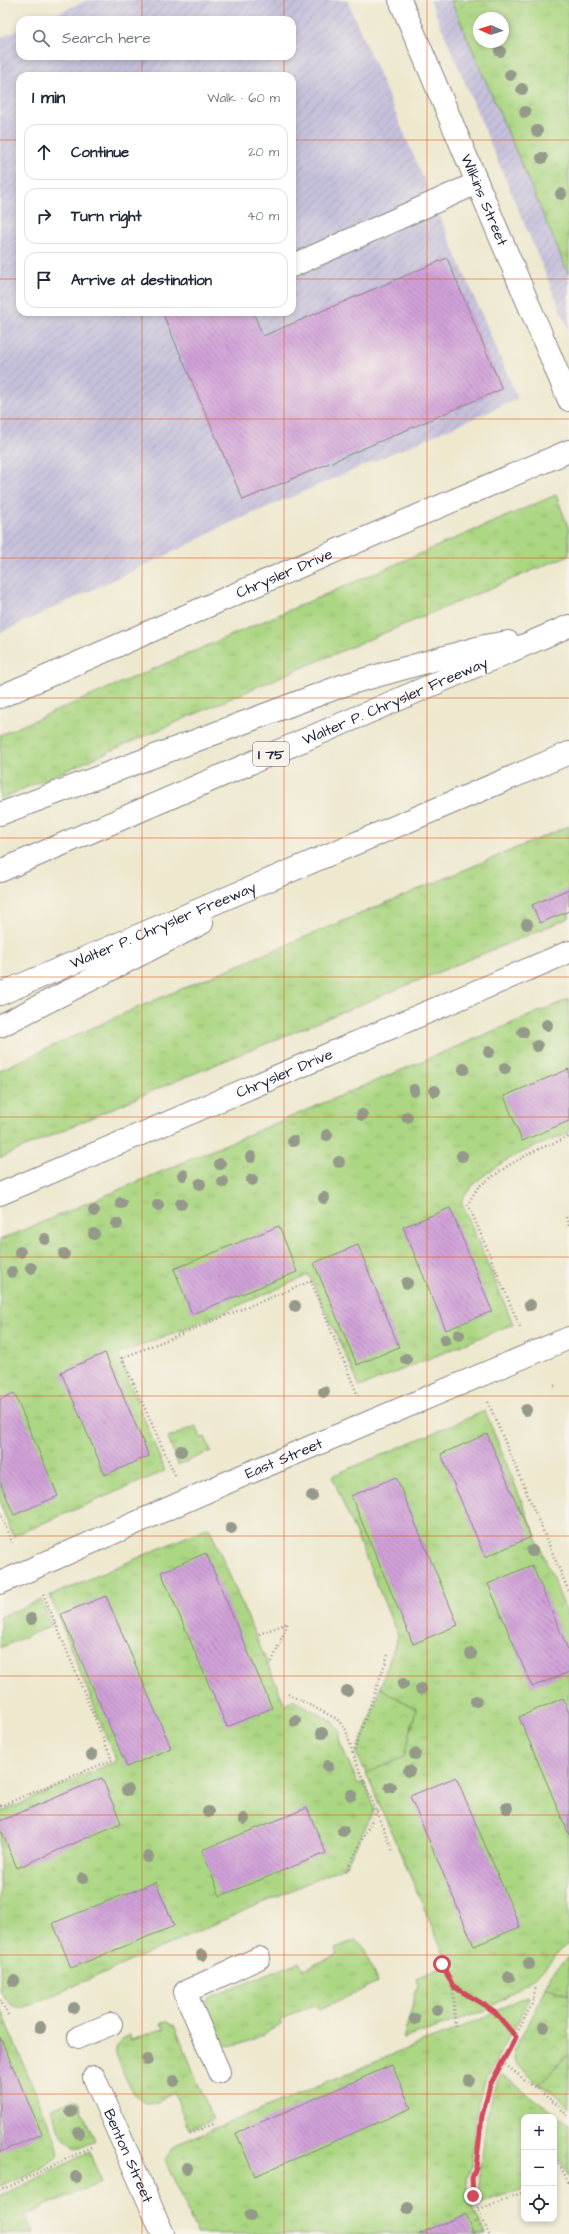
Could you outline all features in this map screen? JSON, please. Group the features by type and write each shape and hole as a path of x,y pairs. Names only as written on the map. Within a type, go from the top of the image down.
{"main road":[{"name":"Wilkins Street","path":"400,0 569,400"},
{"path":"296,264 477,183"},
{"name":"Chrysler Drive","path":"0,698 246,589 569,451"},
{"name":"Walter P. Chrysler Freeway","path":"0,871 569,626"},
{"path":"0,814 344,685 484,646 541,637"},
{"name":"Walter P. Chrysler Freeway","path":"0,994 569,753"},
{"path":"0,1026 372,836"},
{"name":"Chrysler Drive","path":"0,1194 569,952"},
{"name":"East Street","path":"0,1582 244,1475 569,1338"},
{"path":"218,2072 185,1992 259,1958"},
{"path":"79,2037 111,2024"},
{"name":"Benton Street","path":"94,2077 162,2234"}],"path":[{"path":"520,1327 468,1204 478,1187 509,1165 536,1150 569,1137"},
{"path":"566,1218 569,1226"},
{"path":"176,1475 122,1358 311,1281 358,1396"},
{"path":"554,1386 558,1385"},
{"path":"488,1402 569,1592"},
{"path":"0,1513 12,1543"},
{"path":"0,1806 112,1760 43,1593"},
{"path":"259,1634 288,1622 271,1664"},
{"path":"353,1754 388,1655"},
{"path":"288,1694 337,1719 346,1730 353,1754 393,1852"},
{"path":"346,1872 377,1810"},
{"path":"442,1964 453,1986 455,2026"},
{"path":"453,1986 494,2011 516,2037"},
{"path":"489,2234 473,2196 472,2178 476,2167 482,2116 490,2085 532,2004 536,1987"},
{"path":"0,2000 9,2017"},
{"path":"502,2062 556,2104 569,2117"},
{"path":"190,2134 216,2123"},
{"path":"0,2191 93,2146"},
{"path":"557,2160 569,2184"},
{"path":"479,2209 521,2193"},
{"path":"470,2224 483,2219"}],"shaded area":[{"path":"88,0 347,0 518,399 219,528 190,544 0,633 0,38 16,31 16,60 296,60 296,16 51,16"},
{"path":"430,0 569,0 569,330"}],"green space":[{"path":"451,0 569,0 569,275"},
{"path":"556,495 569,529 569,555 287,674 0,799 0,735"},
{"path":"569,826 569,918 159,1088 0,1158 0,1070 134,1009"},
{"path":"569,999 569,1133 524,1152 495,1167 471,1188 461,1201 513,1324 360,1387 309,1275 194,1325 118,1354 165,1471 13,1536 0,1503 0,1240"},
{"path":"485,1411 569,1618 569,1943 560,1950 538,1975 484,2011 403,2039 418,1986 416,1978 448,1964 366,1773 404,1757 416,1709 380,1688 398,1636 332,1476"},
{"path":"196,1426 201,1438 205,1437 211,1451 178,1465 168,1438"},
{"path":"209,1527 285,1705 294,1700 333,1722 341,1732 339,1740 358,1784 364,1782 375,1809 346,1866 24,2008 16,2007 7,2001 0,1991 0,1813 116,1761 50,1596"},
{"path":"41,1600 52,1625 0,1648 0,1617"},
{"path":"380,1688 416,1709 404,1757 366,1773 357,1755"},
{"path":"356,1940 363,1946 377,1982 319,2010 316,2004 280,2020 281,2025 244,2043 228,2046 221,2044 208,2020 206,2008 211,1997 299,1962 304,1969 337,1955 335,1948"},
{"path":"569,1957 569,1995 545,1987 552,1973"},
{"path":"545,1987 569,1995 569,2053 539,2084 515,2063 513,2051 536,2009"},
{"path":"529,1997 526,2007 483,2085 477,2108 471,2167 467,2179 469,2199 485,2234 197,2234 165,2160 175,2145 423,2042 480,2020 517,2000"},
{"path":"0,2009 55,2138 58,2156 37,2170 0,2186"},
{"path":"166,2021 175,2026 213,2120 189,2130 174,2093 154,2102 148,2103 142,2101 132,2091 116,2054 116,2047 123,2038 129,2035 131,2040 163,2029 161,2023"},
{"path":"569,2053 569,2108 557,2096 539,2084"},
{"path":"501,2074 555,2114 521,2114 521,2191 481,2203 479,2188 486,2118 496,2084"},
{"path":"74,2100 78,2101 95,2141 80,2148 74,2148 63,2137 51,2109"},
{"path":"557,2115 569,2124 569,2178 557,2155"},
{"path":"89,2152 102,2182 25,2214 33,2234 0,2234 0,2195 17,2189"}],"building":[{"path":"447,258 502,389 243,500 164,316 255,316 263,336"},
{"path":"569,889 569,911 540,923 532,905"},
{"path":"569,1069 569,1121 522,1141 504,1096"},
{"path":"450,1208 492,1311 446,1330 403,1227"},
{"path":"279,1226 297,1272 192,1314 174,1269"},
{"path":"358,1245 399,1347 357,1365 314,1263"},
{"path":"105,1353 149,1456 105,1475 61,1372"},
{"path":"14,1393 58,1496 14,1515 0,1482 0,1399"},
{"path":"487,1434 531,1537 485,1557 441,1454"},
{"path":"396,1477 458,1625 413,1644 351,1496"},
{"path":"206,1553 272,1708 227,1727 161,1572"},
{"path":"532,1565 569,1652 569,1672 532,1687 488,1584"},
{"path":"106,1596 171,1748 127,1767 61,1614"},
{"path":"563,1698 569,1713 569,1835 519,1717"},
{"path":"456,1777 520,1927 474,1946 410,1796"},
{"path":"102,1778 121,1823 17,1868 0,1828 0,1821"},
{"path":"307,1808 326,1853 220,1896 202,1850"},
{"path":"156,1882 174,1926 71,1968 53,1923"},
{"path":"0,2037 42,2134 0,2152"},
{"path":"392,2065 411,2108 255,2176 236,2133"},
{"path":"465,2214 474,2234 419,2234"}],"route":[{"path":"442,1964 453,1986 494,2011 516,2037 490,2085 482,2116 476,2167 472,2178 473,2196"}]}
